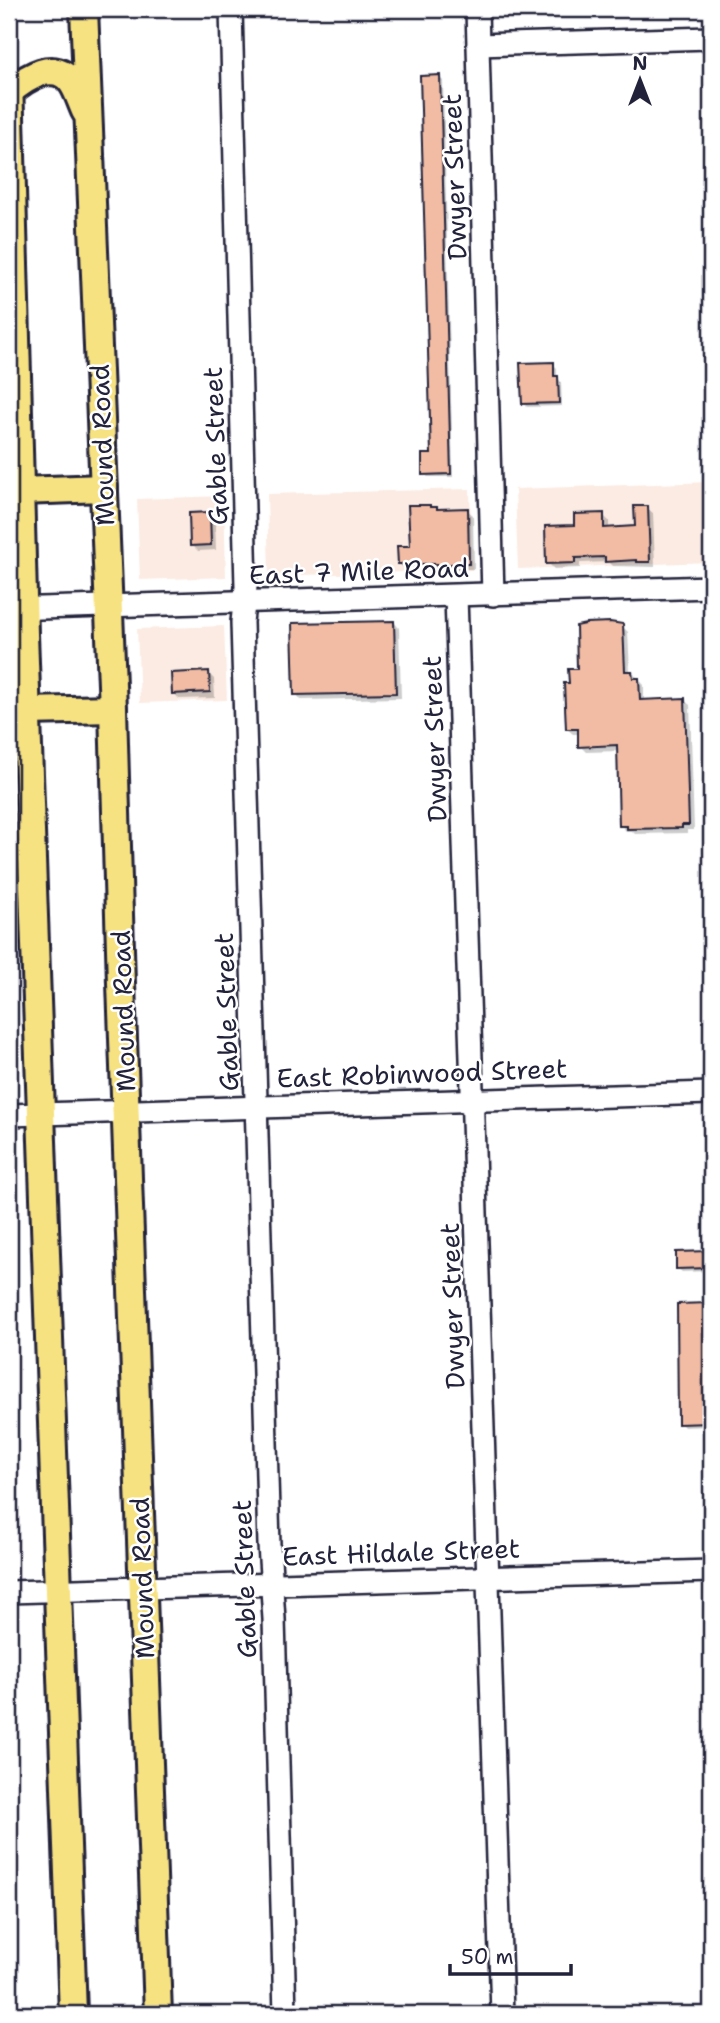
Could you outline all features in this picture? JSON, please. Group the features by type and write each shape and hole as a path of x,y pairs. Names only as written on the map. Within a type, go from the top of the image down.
{"main road":[{"name":"Mound Road","path":"83,9 113,709 158,2014"},
{"path":"9,92 36,73 51,71 65,75 73,85 88,118"},
{"path":"9,79 20,491 16,609 26,711 72,2014"},
{"path":"20,491 104,488"},
{"path":"26,711 113,709"}],"street":[{"name":"Gable Street","path":"231,9 246,587 242,622 285,2014"},
{"name":"Dwyer Street","path":"477,9 493,595"},
{"path":"478,46 711,37"},
{"name":"East 7 Mile Road","path":"16,609 711,587"},
{"name":"Dwyer Street","path":"456,596 502,2014"},
{"name":"East Robinwood Street","path":"9,1115 711,1093"},
{"name":"East Hildale Street","path":"9,1592 711,1571"}],"shaded area":[{"path":"711,482 711,562 518,569 515,489"},
{"path":"470,489 472,570 269,576 267,494"},
{"path":"224,496 226,577 140,580 137,499"},
{"path":"224,626 227,700 140,703 137,629"}],"building":[{"path":"440,75 451,474 422,475 422,454 431,454 420,76"},
{"path":"554,362 554,376 558,376 559,403 522,404 520,363"},
{"path":"408,505 430,505 437,509 468,508 469,564 451,564 451,567 437,568 437,564 398,564 397,546 410,546"},
{"path":"634,506 648,506 650,562 605,562 605,557 575,558 575,563 546,564 545,526 574,525 574,514 604,513 604,528 635,526"},
{"path":"210,512 211,545 190,546 189,513"},
{"path":"394,621 396,693 294,695 292,623"},
{"path":"610,622 623,624 625,671 632,671 633,678 639,678 640,700 685,698 689,825 682,825 682,828 627,829 627,826 619,826 617,745 578,747 578,729 566,729 564,683 569,683 568,669 577,669 576,626"},
{"path":"209,671 210,692 172,694 171,673"},
{"path":"709,1251 710,1268 676,1269 676,1252"},
{"path":"710,1303 711,1423 678,1424 677,1304"}]}
